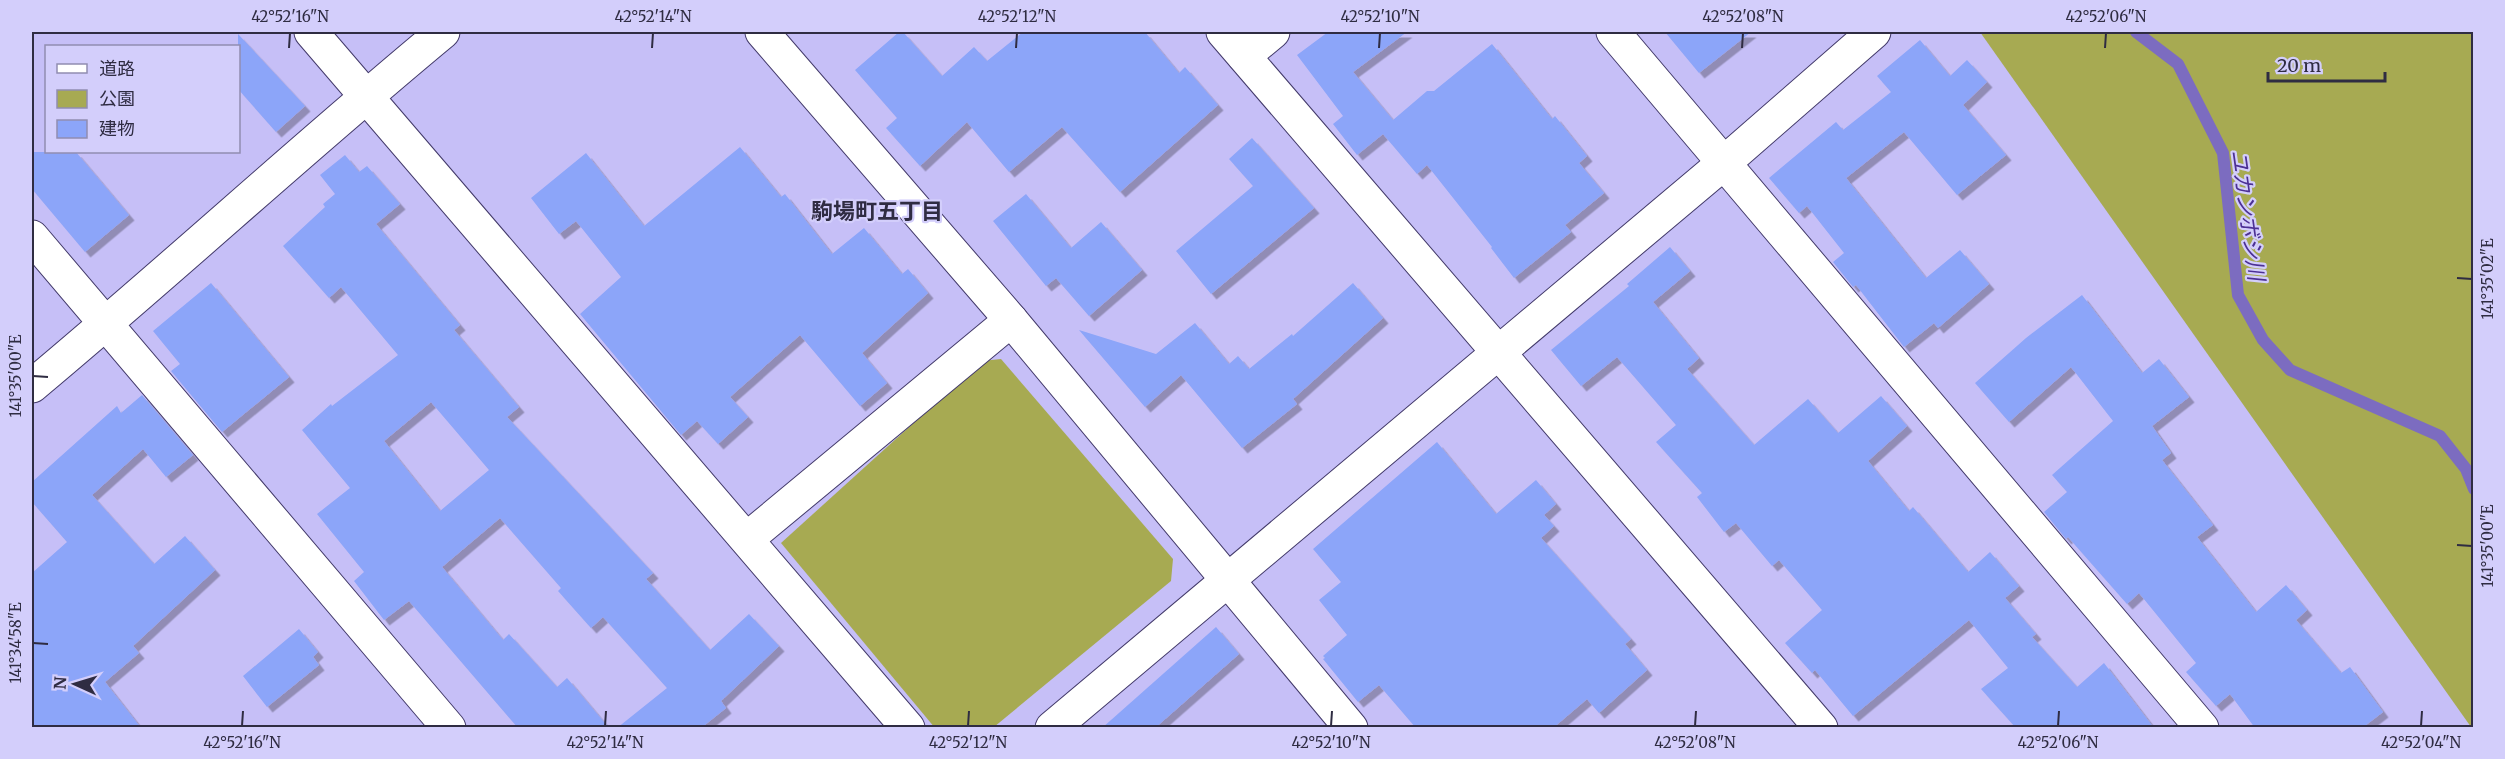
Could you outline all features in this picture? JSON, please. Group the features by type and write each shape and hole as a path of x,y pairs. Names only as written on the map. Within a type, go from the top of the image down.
{"street":[{"path":"311,32 908,728"},
{"path":"32,386 443,32"},
{"path":"762,32 1011,320 1351,728"},
{"path":"1273,32 1233,44 1821,728"},
{"path":"1613,32 2202,728"},
{"path":"1052,728 1725,162 1874,32"},
{"path":"32,237 449,728"},
{"path":"747,539 1011,320"}],"green space":[{"path":"1980,32 2473,32 2473,727 2471,727"},
{"path":"1001,359 1173,559 1171,581 994,727 935,728 781,543 982,361"}],"building":[{"path":"899,32 903,32 942,76 974,47 987,61 1023,32 1145,32 1179,73 1185,67 1218,105 1120,192 1062,127 1009,172 967,122 920,166 886,128 897,118 855,70"},
{"path":"1328,32 1407,32 1353,72 1393,120 1427,91 1434,91 1492,44 1552,119 1555,116 1587,156 1579,163 1604,193 1565,225 1571,232 1514,278 1427,165 1417,174 1383,134 1357,155 1333,124 1343,116 1297,55"},
{"path":"1665,32 1751,32 1699,73"},
{"path":"238,34 305,106 276,132 240,91 240,45 238,45"},
{"path":"1920,40 1950,76 1967,60 1987,82 1963,105 2006,155 1957,195 1904,132 1846,178 1926,278 1960,250 1989,284 1938,328 1934,323 1904,347 1856,285 1853,287 1833,262 1844,253 1807,206 1799,213 1769,178 1836,122 1843,130 1891,92 1877,76"},
{"path":"1252,138 1314,208 1211,294 1176,251 1253,186 1229,159"},
{"path":"740,147 781,197 785,194 832,254 864,228 902,274 908,269 928,293 862,353 887,383 860,406 800,335 730,397 748,417 718,444 697,421 681,435 580,314 621,277 576,221 559,234 531,198 586,153 644,226"},
{"path":"32,152 77,153 129,215 85,252 32,189"},
{"path":"345,155 359,172 367,166 400,204 376,224 460,325 454,330 519,407 507,417 653,573 646,579 710,650 749,614 779,646 721,701 726,708 701,728 617,728 667,688 603,617 591,628 558,591 561,588 500,518 442,567 503,640 509,634 557,687 567,678 609,728 518,728 409,601 384,620 354,581 364,572 317,514 350,488 302,430 331,404 332,406 398,355 341,287 329,298 283,246 325,207 323,204 335,194 320,175","holes":["431,402 489,470 440,511 384,441"]},
{"path":"1026,194 1071,248 1101,222 1142,270 1089,316 1056,278 1046,286 993,221"},
{"path":"1670,247 1690,271 1653,302 1699,358 1687,369 1754,445 1808,399 1838,433 1881,396 1907,426 1868,461 1909,511 1913,507 1968,572 1990,552 2019,586 2005,598 2036,634 2032,637 2077,687 2104,663 2154,728 2016,728 1981,689 2008,668 1969,620 1853,716 1815,670 1812,673 1785,643 1822,610 1779,560 1772,566 1736,523 1724,532 1697,497 1702,493 1656,442 1676,425 1617,357 1581,386 1551,350 1629,286 1627,284"},
{"path":"211,283 289,377 222,432 171,371 180,364 153,331"},
{"path":"1353,283 1383,318 1293,399 1297,404 1242,448 1181,375 1145,407 1079,330 1156,354 1195,323 1229,364 1238,356 1249,369 1292,334 1293,336"},
{"path":"2082,295 2142,373 2159,359 2189,397 2152,426 2171,453 2162,460 2213,525 2197,537 2256,612 2286,585 2307,610 2296,620 2341,673 2350,667 2383,712 2362,728 2255,728 2230,694 2216,706 2186,672 2196,663 2139,593 2127,604 2044,512 2067,492 2052,475 2113,421 2071,367 2009,422 1975,383 2026,338"},
{"path":"142,395 193,455 166,477 143,449 92,495 154,564 185,536 215,570 133,646 139,653 105,682 141,728 32,728 32,573 67,542 32,502 32,482 117,406 121,413"},
{"path":"1437,442 1496,514 1536,480 1556,504 1544,515 1554,526 1541,538 1631,639 1625,644 1647,670 1599,713 1587,699 1553,728 1416,728 1379,685 1358,702 1323,659 1325,658 1323,656 1347,635 1319,600 1341,582 1313,549"},
{"path":"1216,627 1239,654 1155,728 1102,728"},
{"path":"299,629 318,652 313,657 319,665 267,707 243,676"}],"waterway":[{"name":"ユカンボシ川","path":"2136,32 2178,64 2223,153 2238,295 2263,340 2290,370 2440,436 2466,469 2474,489"}],"district":[{"name":"駒場町五丁目","path":"877,211"}]}
